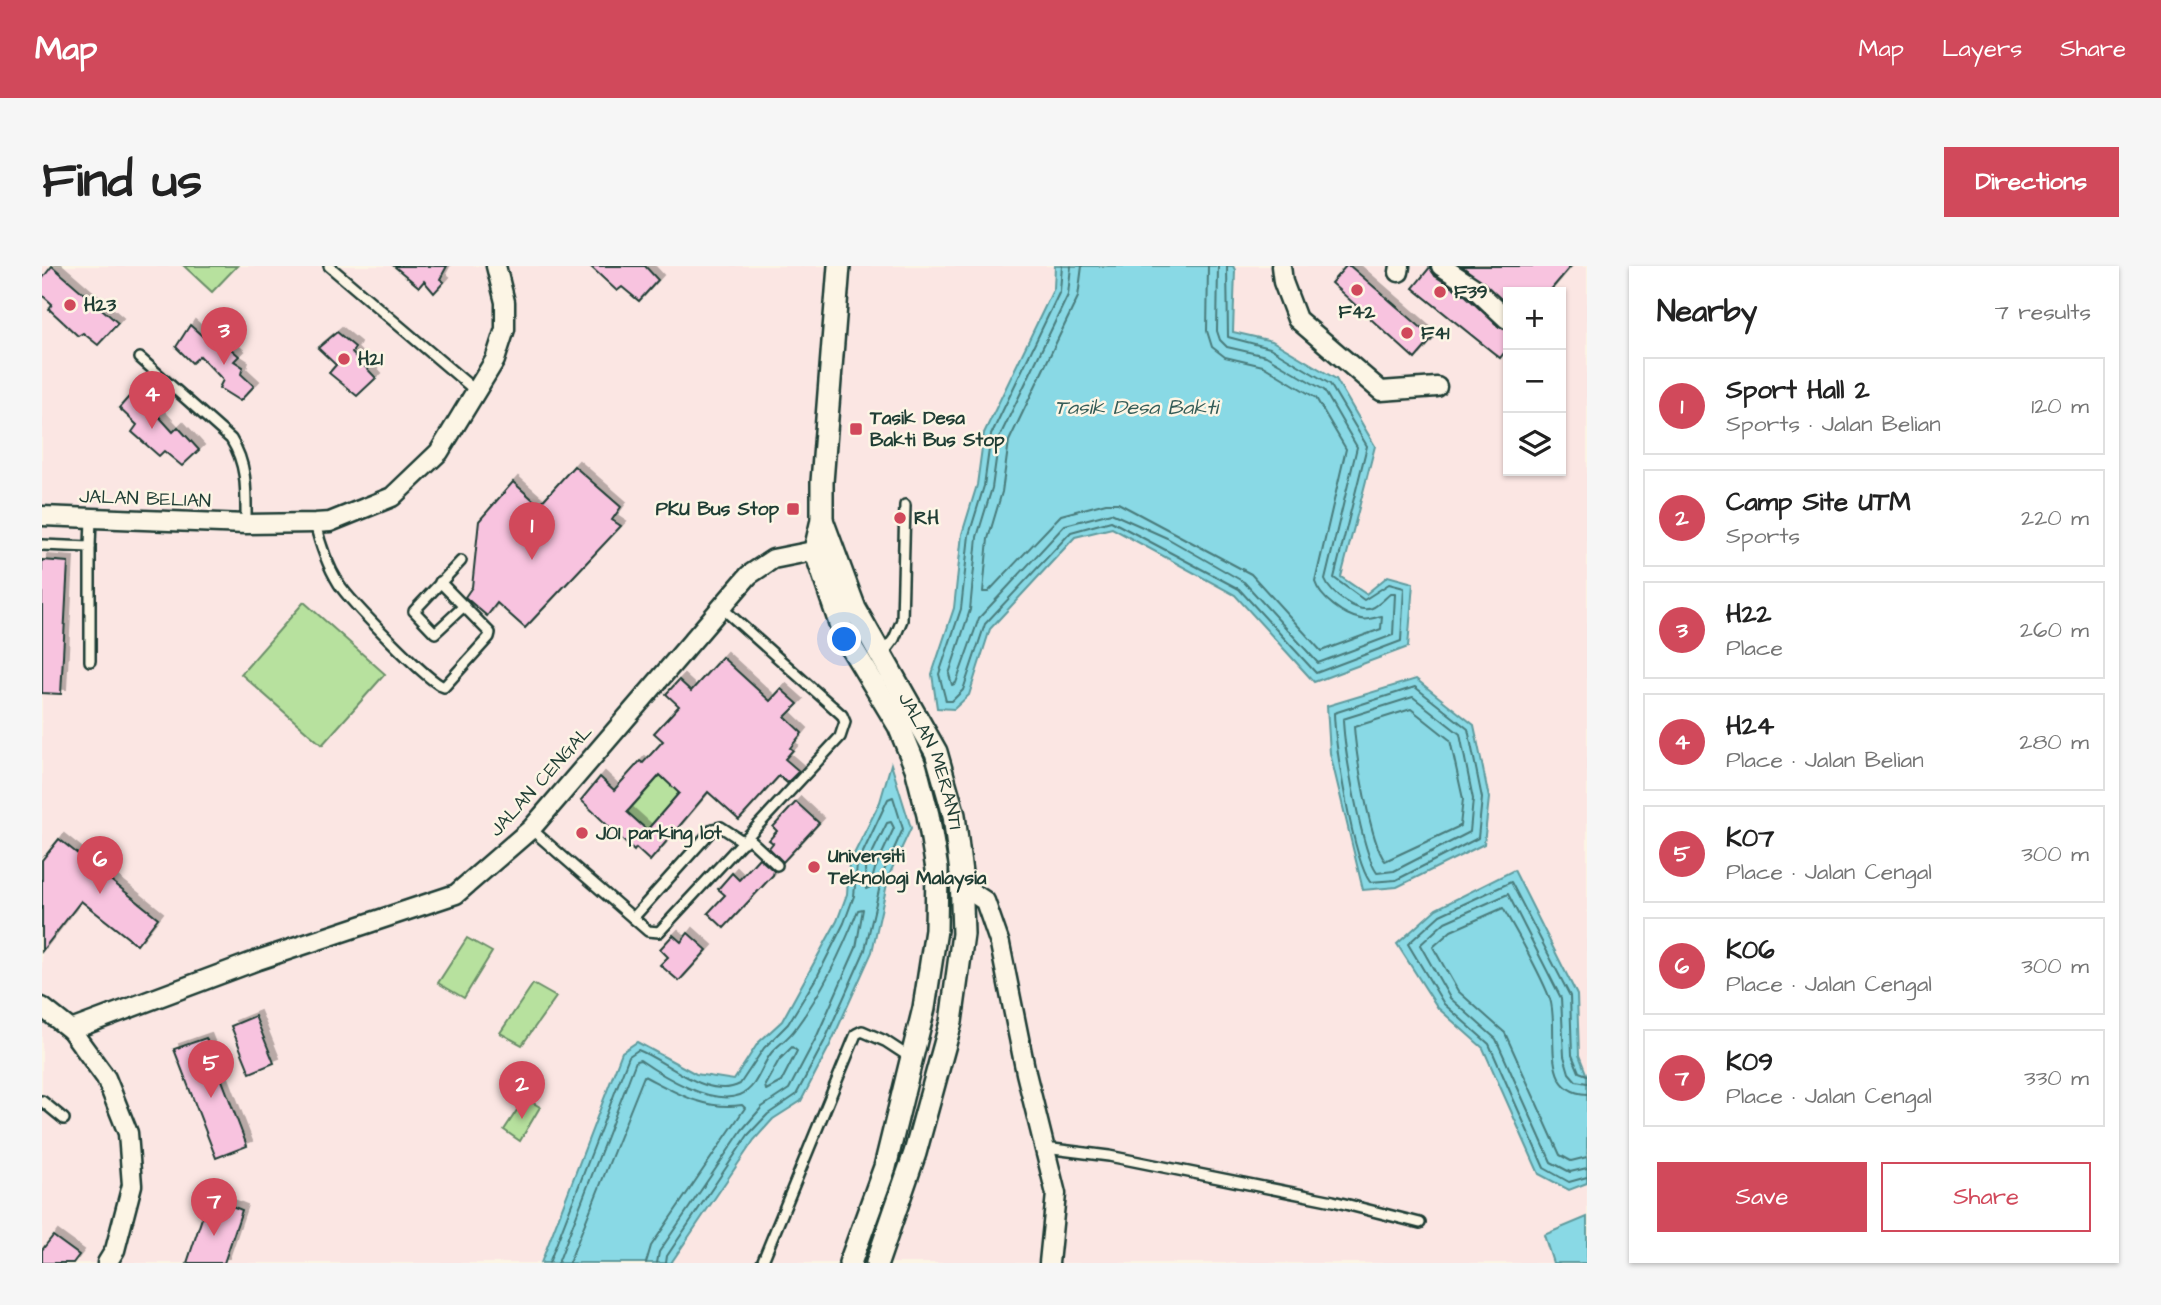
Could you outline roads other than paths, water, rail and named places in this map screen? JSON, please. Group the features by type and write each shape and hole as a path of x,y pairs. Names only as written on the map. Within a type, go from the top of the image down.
{"street":[{"name":"JALAN BELIAN","path":"42,516 246,524 314,523 330,522 392,497 439,452 495,360 505,329 506,302 496,266"},
{"name":"JALAN MERANTI","path":"839,266 822,482 824,549 844,635 899,726 915,768 928,815 937,869 936,930 912,1059 885,1167 850,1263"},
{"path":"1281,266 1283,282 1297,319 1381,391 1437,387"},
{"path":"1441,266 1473,287 1503,315"},
{"name":"JALAN MERANTI","path":"824,549 936,752 954,815 961,885 962,942 951,1022 915,1153 877,1263"},
{"name":"JALAN CENGAL","path":"71,1030 258,960 456,894 531,829 749,575 774,559 824,549"},
{"path":"961,885 985,901 1000,944 1056,1194 1049,1263"},
{"path":"42,1007 71,1030 106,1078 128,1133 132,1185 115,1250 107,1263"}],"lane":[{"path":"329,266 477,392"},
{"path":"141,358 230,439 241,454 246,478 246,524"},
{"path":"882,655 894,639 902,620 905,505"},
{"path":"90,518 90,661"},
{"path":"314,523 327,563 340,586 440,687 448,685 489,637 488,628 440,582"},
{"path":"42,545 90,547"},
{"path":"461,561 414,611 432,631 440,630 464,606"},
{"path":"531,829 648,931 664,930 840,737 845,722 842,715 721,607"},
{"path":"633,918 716,827 746,840 777,865"},
{"path":"762,1263 856,1034 862,1031 885,1041 912,1059"},
{"path":"42,1101 64,1119"},
{"path":"1045,1148 1109,1156 1333,1201 1420,1223"}],"water":[{"name":"Tasik Desa Bakti","path":"1055,266 1233,266 1233,332 1272,341 1336,379 1375,446 1341,577 1366,594 1388,576 1413,583 1408,647 1314,682 1235,595 1112,528 1075,537 990,629 969,695 954,709 937,708 932,674 954,608 962,534 977,485 984,433 1054,288"},
{"path":"1416,679 1474,725 1489,798 1484,844 1397,887 1363,890 1330,753 1327,706"},
{"path":"891,764 911,828 889,875 872,952 801,1101 773,1119 754,1140 671,1263 541,1263 622,1052 637,1042 696,1074 734,1080 758,1043 782,1021 837,921 847,894 849,864 880,802"},
{"path":"1514,870 1577,995 1579,1055 1587,1076 1587,1183 1569,1190 1539,1174 1483,1048 1438,1008 1397,944 1436,909"},
{"path":"1587,1217 1587,1263 1553,1263 1544,1235"}],"place":[{"name":"F42","path":"1357,290"},
{"name":"F39","path":"1440,292"},
{"name":"H23","path":"70,305"},
{"name":"F41","path":"1407,333"},
{"name":"H21","path":"344,359"},
{"name":"H22","path":"224,365"},
{"name":"H24","path":"152,429"},
{"name":"Tasik Desa Bakti Bus Stop","path":"856,429"},
{"name":"PKU Bus Stop","path":"793,509"},
{"name":"RH","path":"900,518"},
{"name":"Sport Hall 2","path":"532,560"},
{"name":"J01 parking lot","path":"582,833"},
{"name":"Universiti Teknologi Malaysia","path":"814,867"},
{"name":"K06","path":"100,894"},
{"name":"K07","path":"211,1098"},
{"name":"Camp Site UTM","path":"522,1119"},
{"name":"K09","path":"214,1236"}]}
